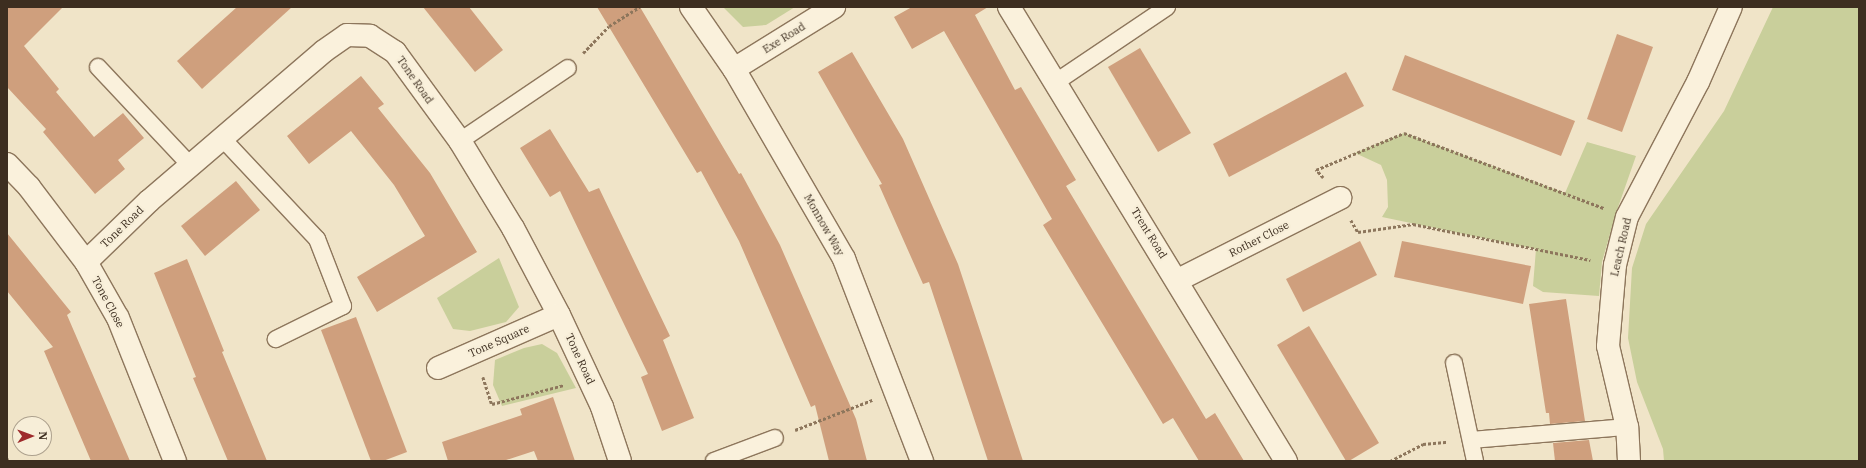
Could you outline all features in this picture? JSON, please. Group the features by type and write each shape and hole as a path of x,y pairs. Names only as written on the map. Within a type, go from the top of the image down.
{"street":[{"name":"Monnow Way","path":"691,7 734,69 844,259 922,461"},
{"name":"Exe Road","path":"734,69 834,7"},
{"name":"Trent Road","path":"1010,7 1178,280 1286,461"},
{"name":"Leach Road","path":"1629,461 1627,427 1608,346 1615,265 1626,217 1698,82 1731,7"},
{"name":"Tone Road","path":"86,262 190,165 280,87 347,35 370,36 395,52 460,141 513,228 560,315 589,378 602,407 620,461"},
{"name":"Tone Close","path":"7,164 29,187 86,262 118,318 175,461"},
{"name":"Rother Close","path":"1178,280 1340,198"},
{"name":"Tone Square","path":"438,368 560,315"}],"lane":[{"path":"1056,82 1167,7"},
{"path":"98,67 190,165"},
{"path":"460,141 568,68"},
{"path":"222,138 317,238 344,306 276,339"},
{"path":"1454,362 1475,461"},
{"path":"1471,440 1627,427"},
{"path":"714,461 775,438"}],"path":[{"path":"568,68 609,26 640,7"},
{"path":"1615,265 1413,224 1358,232 1340,198 1316,170 1404,133 1626,217"},
{"path":"474,352 492,404 589,378"},
{"path":"775,438 895,392"},
{"path":"1390,461 1423,444 1471,440"}],"green space":[{"path":"723,7 795,7 766,25 743,27"},
{"path":"1773,7 1859,7 1859,461 1664,461 1663,449 1637,382 1628,338 1632,268 1646,224 1724,111"},
{"path":"1404,133 1565,193 1587,142 1636,156 1616,213 1602,262 1599,296 1543,292 1533,286 1536,249 1382,217 1388,207 1387,180 1381,165 1355,153"},
{"path":"499,258 519,307 506,322 470,331 453,329 437,298"},
{"path":"542,344 557,353 576,388 502,406 493,385 495,360 524,348"}],"building":[{"path":"7,7 63,7 24,46 59,89 56,92 94,137 123,113 144,138 118,160 125,169 95,194 43,132 46,129 7,87"},
{"path":"237,7 292,7 202,89 177,61"},
{"path":"423,7 469,7 503,50 475,72"},
{"path":"597,7 640,7 739,174 741,173 780,245 856,419 867,461 829,461 815,405 811,407 739,241 701,171 697,173"},
{"path":"912,7 988,7 975,15 1015,90 1021,87 1076,180 1066,186 1206,419 1215,413 1244,461 1199,461 1173,418 1163,424 1043,225 1052,219 944,31 912,49 894,17"},
{"path":"1617,34 1653,47 1622,132 1587,119"},
{"path":"1140,48 1191,133 1158,152 1108,67"},
{"path":"852,52 903,139 958,264 1023,461 988,461 929,282 923,284 879,185 882,184 818,72"},
{"path":"1405,55 1575,121 1561,156 1392,90"},
{"path":"1346,72 1364,106 1229,177 1213,144"},
{"path":"361,76 384,104 378,108 430,173 477,252 377,312 357,277 425,236 394,185 351,131 309,164 287,136"},
{"path":"550,129 589,192 599,188 670,336 663,340 694,418 662,431 641,377 648,374 560,191 550,197 520,148"},
{"path":"236,181 260,210 205,256 181,226"},
{"path":"7,233 71,312 67,315 130,461 91,461 44,351 53,347 7,291"},
{"path":"1360,241 1377,275 1303,312 1286,279"},
{"path":"1402,241 1531,266 1523,304 1394,277"},
{"path":"187,259 224,351 222,352 267,461 228,461 193,378 196,377 154,273"},
{"path":"1566,299 1585,421 1550,424 1549,413 1546,413 1529,304"},
{"path":"356,317 407,452 383,461 371,461 321,330"},
{"path":"1309,326 1379,443 1349,461 1346,461 1277,345"},
{"path":"553,397 575,461 538,461 534,451 503,461 448,461 442,442 522,415 520,409"},
{"path":"1589,440 1593,461 1555,461 1553,443"}]}
